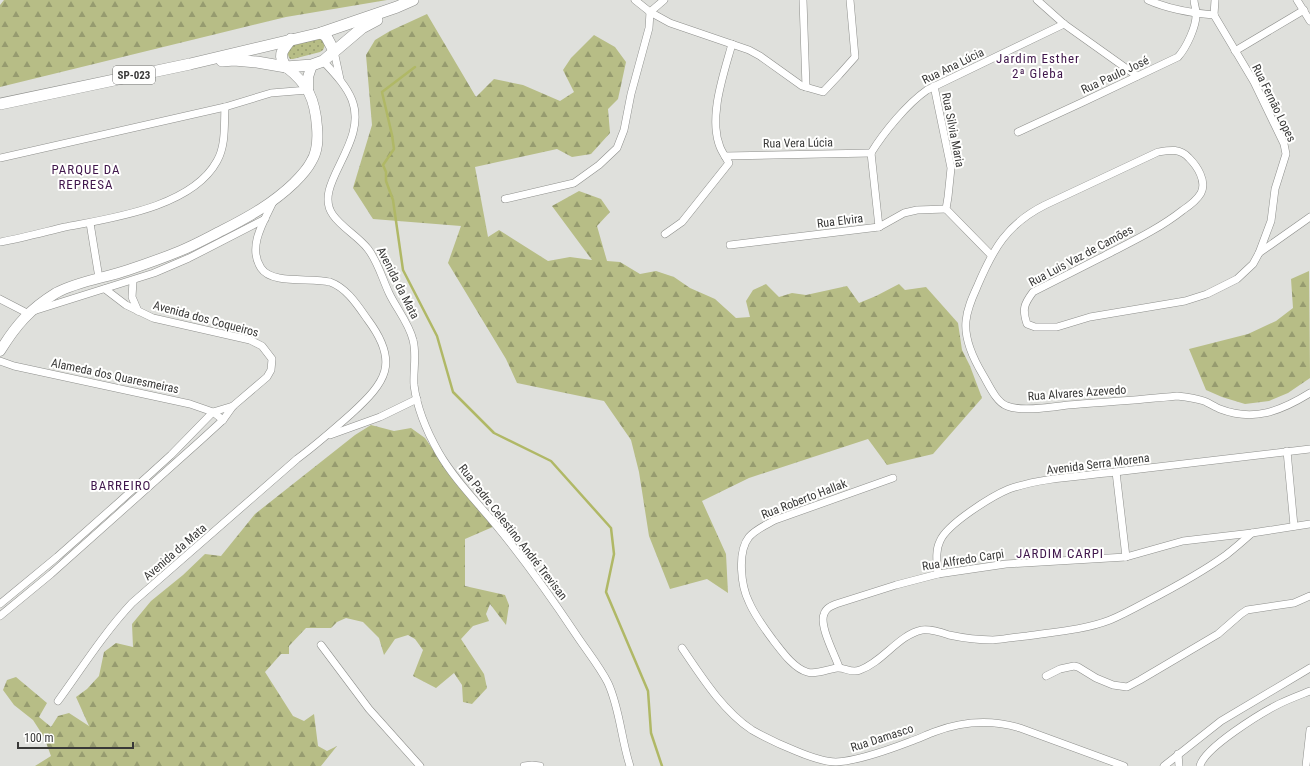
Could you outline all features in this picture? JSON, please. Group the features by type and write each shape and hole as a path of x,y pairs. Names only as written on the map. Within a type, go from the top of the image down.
{"main road":[{"name":"SP-023","path":"190,64 234,60 286,67 312,65 323,61 362,28 413,0"},
{"name":"SP-023","path":"0,104 78,86 190,64 321,33 398,7"},
{"path":"321,33 326,36 334,51"},
{"path":"0,351 27,314 58,292 99,278 126,271 181,251 273,202 301,176 311,162 317,149 318,135 312,97 296,75 286,67 281,56 282,52 292,39"},
{"path":"308,90 308,77 312,65"}],"street":[{"path":"635,0 650,12 670,23 732,44 760,56 802,86 823,92 855,57 850,0"},
{"path":"505,199 574,183 599,165 617,148 624,130 631,94 649,28 650,12 664,0"},
{"path":"804,0 806,87"},
{"path":"1037,0 1064,24 1137,76"},
{"path":"1148,0 1167,7 1196,14 1214,15 1215,0"},
{"path":"1194,0 1196,14"},
{"path":"1297,0 1310,21"},
{"path":"1235,51 1304,10"},
{"name":"Rua Paulo José","path":"1018,132 1178,57 1184,51 1188,43 1196,14"},
{"name":"Rua Fernão Lopes","path":"1214,15 1254,82 1284,144 1286,154 1275,189 1271,221 1260,254"},
{"name":"Rua Ana Lúcia","path":"872,153 879,140 913,101 926,90 1064,24"},
{"path":"666,234 682,222 729,163 717,137 716,118 720,92 732,44"},
{"path":"334,51 340,79"},
{"path":"323,61 340,79"},
{"name":"Avenida da Mata","path":"325,437 380,417 417,399 414,381 415,351 410,332 389,292 374,258 363,243 333,215 329,208 327,198 328,189 350,145 356,121 352,100 348,90 340,79"},
{"name":"Rua Silvia Maria","path":"934,86 951,168 946,209"},
{"path":"0,158 225,107 271,93 308,90"},
{"path":"0,242 90,223 159,205 174,198 197,184 210,172 218,160 223,144 225,107"},
{"name":"Rua Luis Vaz de Camões","path":"992,255 1009,231 1031,212 1158,152 1170,150 1183,152 1196,167 1202,179 1203,186 1201,193 1176,216 1151,232 1033,292 1027,300 1023,312 1027,324 1035,327 1056,327 1090,317 1185,301 1207,294 1237,279 1253,264 1260,254 1310,217"},
{"name":"Rua Vera Lúcia","path":"725,156 872,153"},
{"name":"Rua Elvira","path":"730,245 879,227 872,153"},
{"name":"Avenida da Mata","path":"58,701 107,632 132,604 369,398 378,388 384,376 386,353 381,340 350,296 341,288 331,283 317,280 278,278 270,276 260,267 257,260 256,251 259,233 273,202"},
{"path":"879,227 904,213 917,210 946,209 992,255"},
{"path":"0,299 27,314 154,273 189,258 265,219"},
{"path":"90,223 99,278"},
{"name":"Rua Alvares Azevedo","path":"992,255 985,268 968,311 966,334 970,348 979,368 1001,402 1006,406 1014,408 1039,408 1177,396 1197,399 1230,412 1251,415 1264,414 1278,410 1310,393"},
{"path":"133,281 132,297 138,311"},
{"name":"Avenida dos Coqueiros","path":"0,616 115,518 223,420 233,406 267,377 271,370 272,359 262,346 250,340 153,318 116,298 105,289"},
{"name":"Alameda dos Quaresmeiras","path":"0,361 21,367 190,404 213,412 223,420"},
{"name":"Rua Padre Celestino André Trevisan","path":"417,399 426,427 441,456 469,494 497,526 540,581 607,681 616,706 622,738 630,766"},
{"name":"Avenida dos Coqueiros","path":"0,604 57,557 118,503 171,455 213,412 233,406"},
{"name":"Avenida Serra Morena","path":"938,574 936,559 937,550 940,540 946,532 958,520 994,496 1022,485 1310,448"},
{"path":"1287,451 1294,526"},
{"path":"1116,472 1126,556"},
{"name":"Rua Roberto Hallak","path":"839,667 812,673 800,669 764,628 749,602 745,590 742,561 743,550 749,537 759,528 775,520 893,478"},
{"name":"Rua Alfredo Carpi","path":"839,667 823,621 824,613 829,607 836,604 896,585 938,574 1006,564 1126,556 1183,541 1252,533 1310,524"},
{"path":"839,667 852,672 859,671 905,638 921,630 935,631 969,638 993,640 1090,626 1109,620 1166,592 1225,555 1252,533"},
{"path":"1046,676 1060,669 1074,666 1106,682 1120,687 1127,687 1218,634 1240,614 1247,610 1294,602 1310,596"},
{"path":"321,645 369,709 420,766"},
{"name":"Rua Damasco","path":"682,648 704,680 724,704 752,729 782,745 820,760 835,762 852,760 910,742 953,726 990,722 1020,728 1124,766"},
{"path":"1164,766 1220,720 1310,668"},
{"path":"1200,766 1205,755 1249,722 1279,704 1310,691"},
{"path":"1306,766 1310,730"},
{"path":"1178,754 1179,766"},
{"path":"524,766 540,766"}],"green space":[{"path":"4,0 387,0 286,17 0,87 0,5"},
{"path":"427,14 476,97 494,79 523,85 560,101 574,92 563,70 571,58 594,35 615,47 626,62 618,99 608,109 610,133 591,154 572,157 557,149 475,167 488,237 499,230 548,261 570,257 592,260 552,206 579,191 601,199 610,212 597,226 607,261 620,262 640,274 656,271 674,277 690,288 715,299 736,318 750,317 746,301 753,290 766,284 779,297 792,293 806,295 847,286 859,303 899,284 905,290 926,287 958,323 962,350 970,366 982,398 933,454 887,465 868,439 749,478 702,501 726,554 728,593 707,579 670,589 649,536 639,472 631,440 604,401 517,383 506,359 448,263 461,226 373,219 353,188 372,125 366,55 375,40 390,31"},
{"path":"321,38 325,45 323,50 290,59 288,55 289,45"},
{"path":"1309,271 1310,378 1288,393 1269,401 1245,404 1206,390 1189,349 1248,334 1276,321 1293,308 1291,279"},
{"path":"371,425 394,431 411,428 425,438 450,474 495,526 465,539 465,586 505,595 509,605 506,625 490,604 486,614 489,621 473,626 461,639 484,674 487,688 472,704 463,702 462,685 454,673 436,688 413,676 423,650 415,639 408,635 395,639 384,655 379,638 363,622 346,618 337,622 331,628 306,628 289,646 289,654 281,654 265,672 293,716 304,721 314,714 318,746 327,751 337,746 321,766 35,766 51,756 44,737 33,720 14,705 3,690 7,680 16,677 47,703 39,717 51,727 58,716 69,713 89,726 76,697 87,689 99,676 104,652 116,643 133,647 132,624 151,601 183,575 205,554 221,556 255,514 355,435"}],"waterway":[{"path":"415,67 382,92 394,149 383,165 386,172 386,181 393,200 403,270 437,336 453,392 494,433 551,461 611,528 614,554 606,592 648,691 651,733 662,766"}],"district":[{"name":"Jardim Esther 2ª Gleba","path":"1038,66"},
{"name":"PARQUE DA REPRESA","path":"86,176"},
{"name":"BARREIRO","path":"121,485"},
{"name":"JARDIM CARPI","path":"1060,553"}]}
